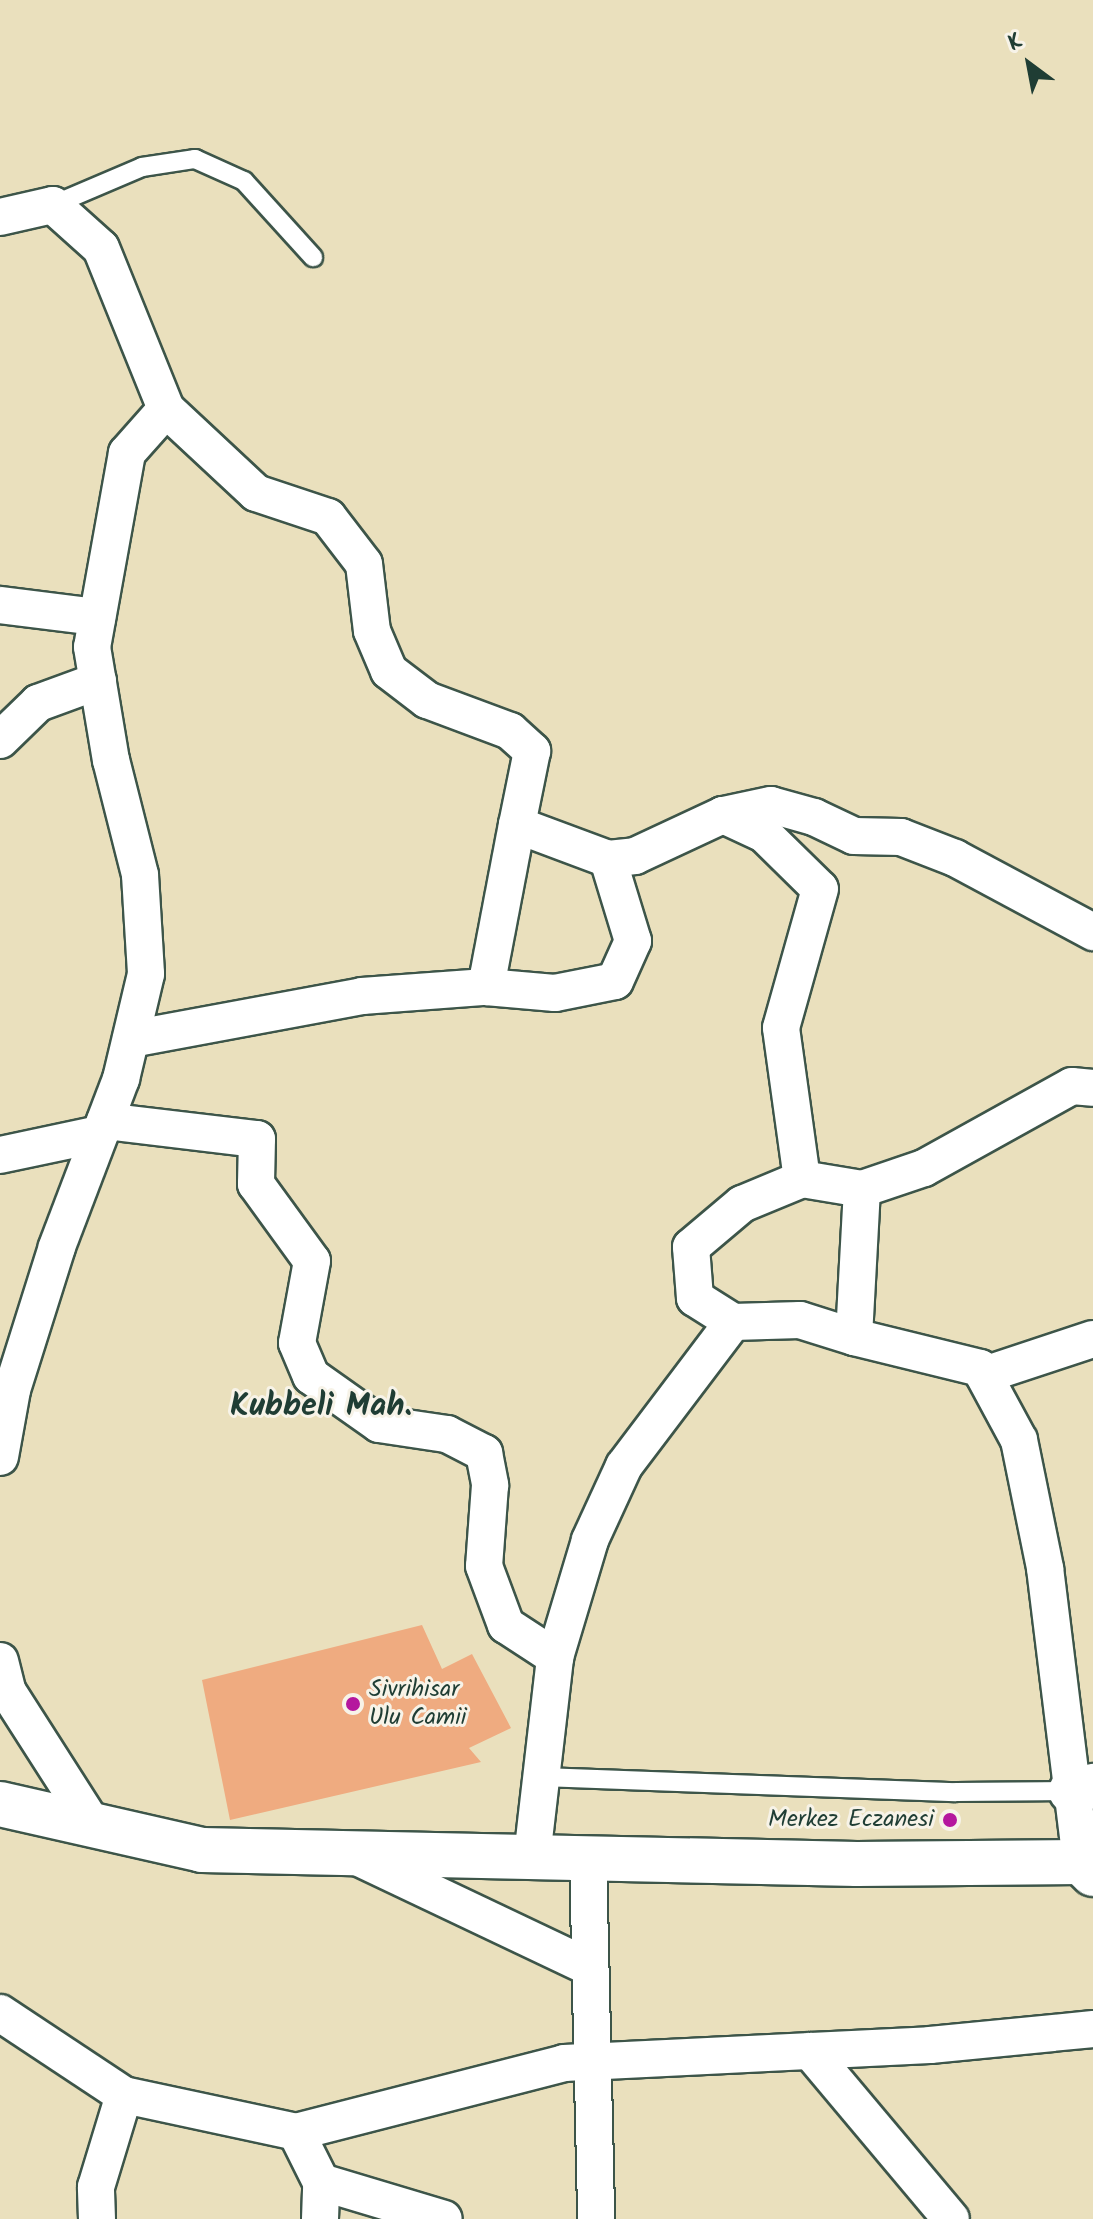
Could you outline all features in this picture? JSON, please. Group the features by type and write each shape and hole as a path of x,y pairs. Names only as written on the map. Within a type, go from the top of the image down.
{"street":[{"path":"0,217 53,205 101,248 166,409 256,493 328,517 364,564 372,631 389,671 427,700 510,731 532,751 486,987"},
{"path":"0,1457 12,1390 44,1290 103,1128 131,1039 146,974 140,875 92,647 127,453 166,409"},
{"path":"0,605 97,617"},
{"path":"0,740 38,703 98,681"},
{"path":"517,825 608,859 635,856 723,815 771,805 814,817 854,836 901,837 955,858 1093,932"},
{"path":"723,815 764,834 820,889 781,1028 802,1179"},
{"path":"131,1039 362,996 486,987 555,993 615,981 633,941 608,859"},
{"path":"0,1804 202,1850 1087,1868 1082,1788 1028,1482 1019,1440 980,1368 854,1337 800,1320 733,1322 695,1298 691,1247 742,1204 802,1179 862,1189 924,1168 1072,1086 1093,1088"},
{"path":"0,1155 103,1128 257,1139 256,1184 312,1261 297,1343 311,1376 379,1424 447,1434 484,1453 490,1485 484,1566 506,1625 555,1657"},
{"path":"854,1337 862,1189"},
{"path":"532,1857 555,1657 590,1540 624,1466 733,1322"},
{"path":"984,1375 1093,1339"},
{"path":"0,1661 8,1692 93,1825"},
{"path":"349,1853 589,1967"},
{"path":"588,1858 590,2061 596,2219"},
{"path":"0,2013 124,2095 296,2132 564,2063 810,2051 1093,2029"},
{"path":"810,2051 951,2219"},
{"path":"97,2219 96,2187 124,2095"},
{"path":"296,2132 321,2182 320,2219"},
{"path":"321,2182 444,2219"}],"lane":[{"path":"53,205 142,167 195,159 244,181 313,257"},
{"path":"542,1777 956,1792 1082,1788"}],"building":[{"name":"Sivrihisar Ulu Camii","path":"422,1625 442,1669 472,1654 511,1728 469,1748 481,1762 230,1820 202,1680"}],"place":[{"name":"Sivrihisar Ulu Camii","path":"353,1704"},
{"name":"Merkez Eczanesi","path":"950,1820"}],"district":[{"name":"Kubbeli Mah.","path":"321,1407"}]}
